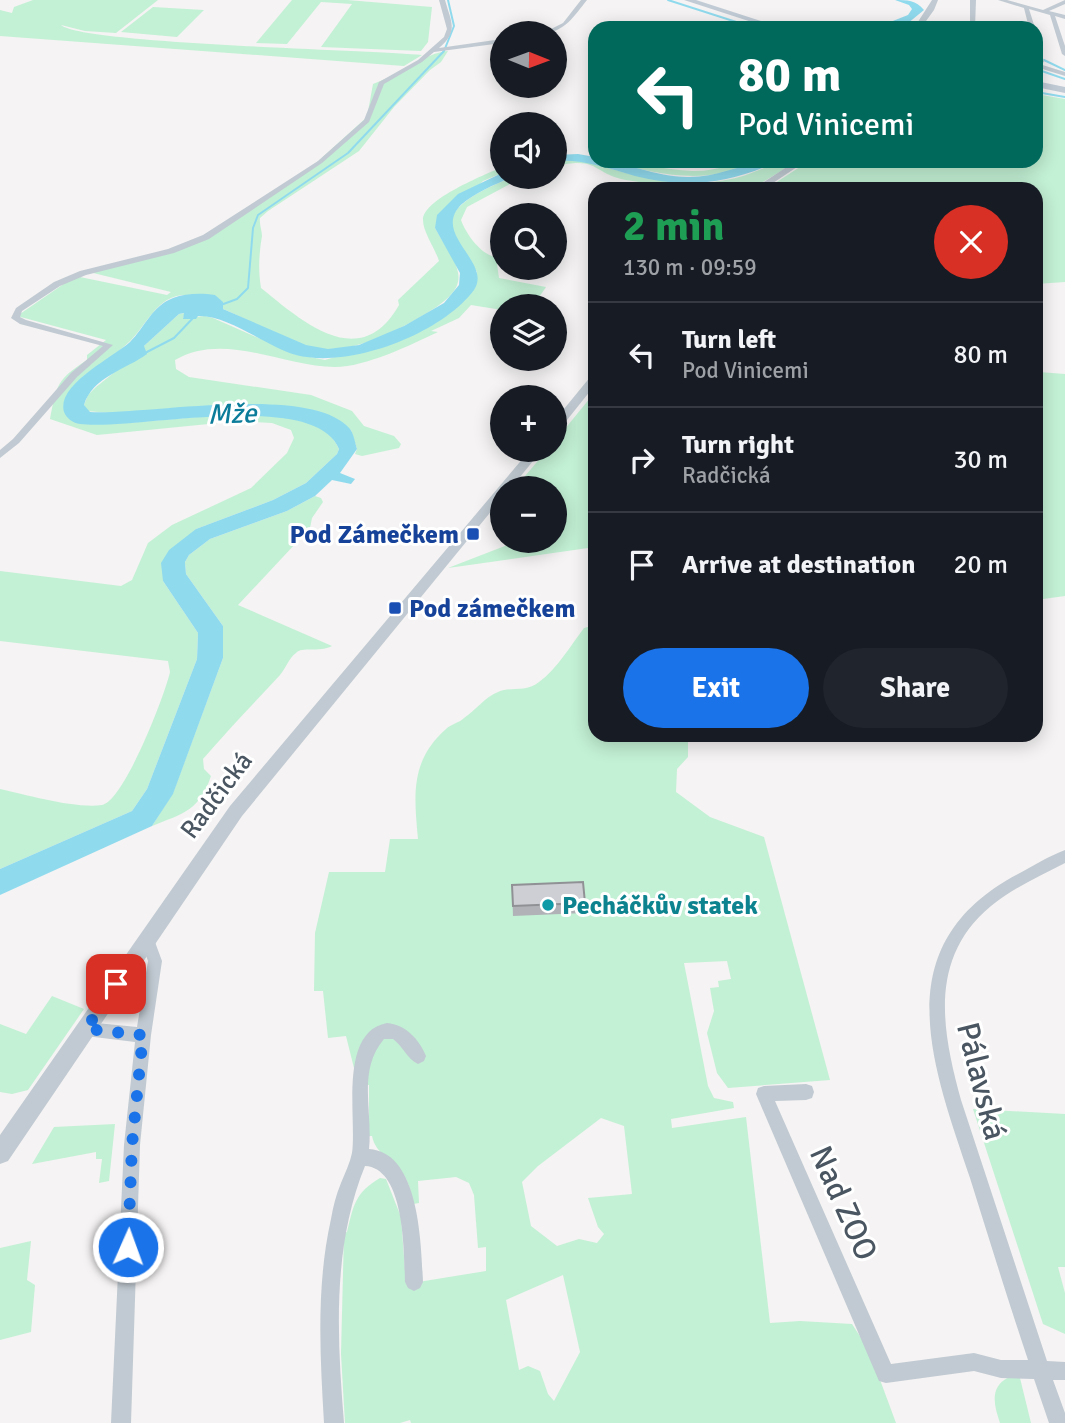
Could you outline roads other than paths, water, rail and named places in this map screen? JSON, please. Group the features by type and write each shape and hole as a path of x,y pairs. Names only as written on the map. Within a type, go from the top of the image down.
{"main road":[{"path":"688,0 756,21"},
{"path":"1043,85 1065,90"}],"street":[{"path":"0,455 16,442 74,375 109,345 107,342 23,322 15,318 19,310 57,284 83,273 171,251 206,237 330,155 367,121 381,83 438,50 447,38 450,29 442,0"},
{"path":"567,21 584,0"},
{"path":"923,21 932,10 935,0"},
{"path":"973,0 973,21"},
{"path":"1001,0 1065,17"},
{"path":"1041,12 1065,2"},
{"path":"1026,8 1030,21"},
{"path":"1052,15 1065,54"},
{"path":"438,50 490,43"},
{"path":"1043,67 1065,74"},
{"path":"769,182 791,168"},
{"path":"567,412 588,387"},
{"name":"Radčická","path":"514,476 526,462"},
{"name":"Radčická","path":"0,1153 236,811 490,505"},
{"name":"Pálavská","path":"1059,1423 954,1104 937,1017 943,963 953,940 969,916 1006,887 1065,856"},
{"path":"121,1423 132,1145 143,1035 155,961 147,939"},
{"path":"86,1029 143,1035"},
{"path":"334,1423 329,1339 335,1252 345,1203 360,1157 360,1076 365,1054 380,1032 394,1030 401,1033 418,1056"},
{"name":"Nad ZOO","path":"806,1092 764,1094 886,1374 974,1362 1001,1369 1040,1370"},
{"path":"360,1157 376,1158 391,1168 397,1178 408,1209 414,1282"},
{"path":"1040,1370 1065,1371"}],"water":[{"path":"895,0 914,2 924,10 911,21 893,21 908,15 912,9 909,5"},
{"path":"567,154 588,156 588,164 567,161"},
{"path":"608,168 638,168 675,176 699,177 739,168 762,168 708,182 654,180"},
{"name":"Mže","path":"490,179 490,187 462,204 454,215 453,226 457,237 476,269 478,279 474,290 459,306 417,334 367,352 318,358 284,351 222,320 198,316 196,319 183,319 184,313 179,314 144,346 147,354 102,381 88,395 84,405 90,412 266,404 301,407 330,415 352,433 357,449 340,473 355,479 351,484 332,480 315,496 287,511 210,539 189,555 185,562 186,574 223,626 223,658 173,794 152,826 0,895 0,869 132,811 147,789 197,659 198,633 163,581 161,563 169,550 196,529 273,500 306,483 339,449 323,431 296,420 261,416 221,416 106,425 77,423 69,419 64,412 68,392 87,373 130,342 160,306 183,295 215,295 223,302 223,309 306,345 328,349 359,345 404,326 444,303 459,285 460,273 435,228 437,215 458,194"}],"waterway":[{"path":"218,306 237,299 248,288 253,228 258,215 348,153 444,51 454,26 448,0"},
{"path":"668,0 733,21"},
{"path":"1044,60 1065,70"},
{"path":"1043,71 1065,79"},
{"path":"1043,93 1065,97"},
{"path":"145,353 174,338 194,317"}],"place":[{"name":"Pod Zámečkem","path":"473,534"},
{"name":"Pod zámečkem","path":"395,608"},
{"name":"Pecháčkův statek","path":"548,905"}]}
